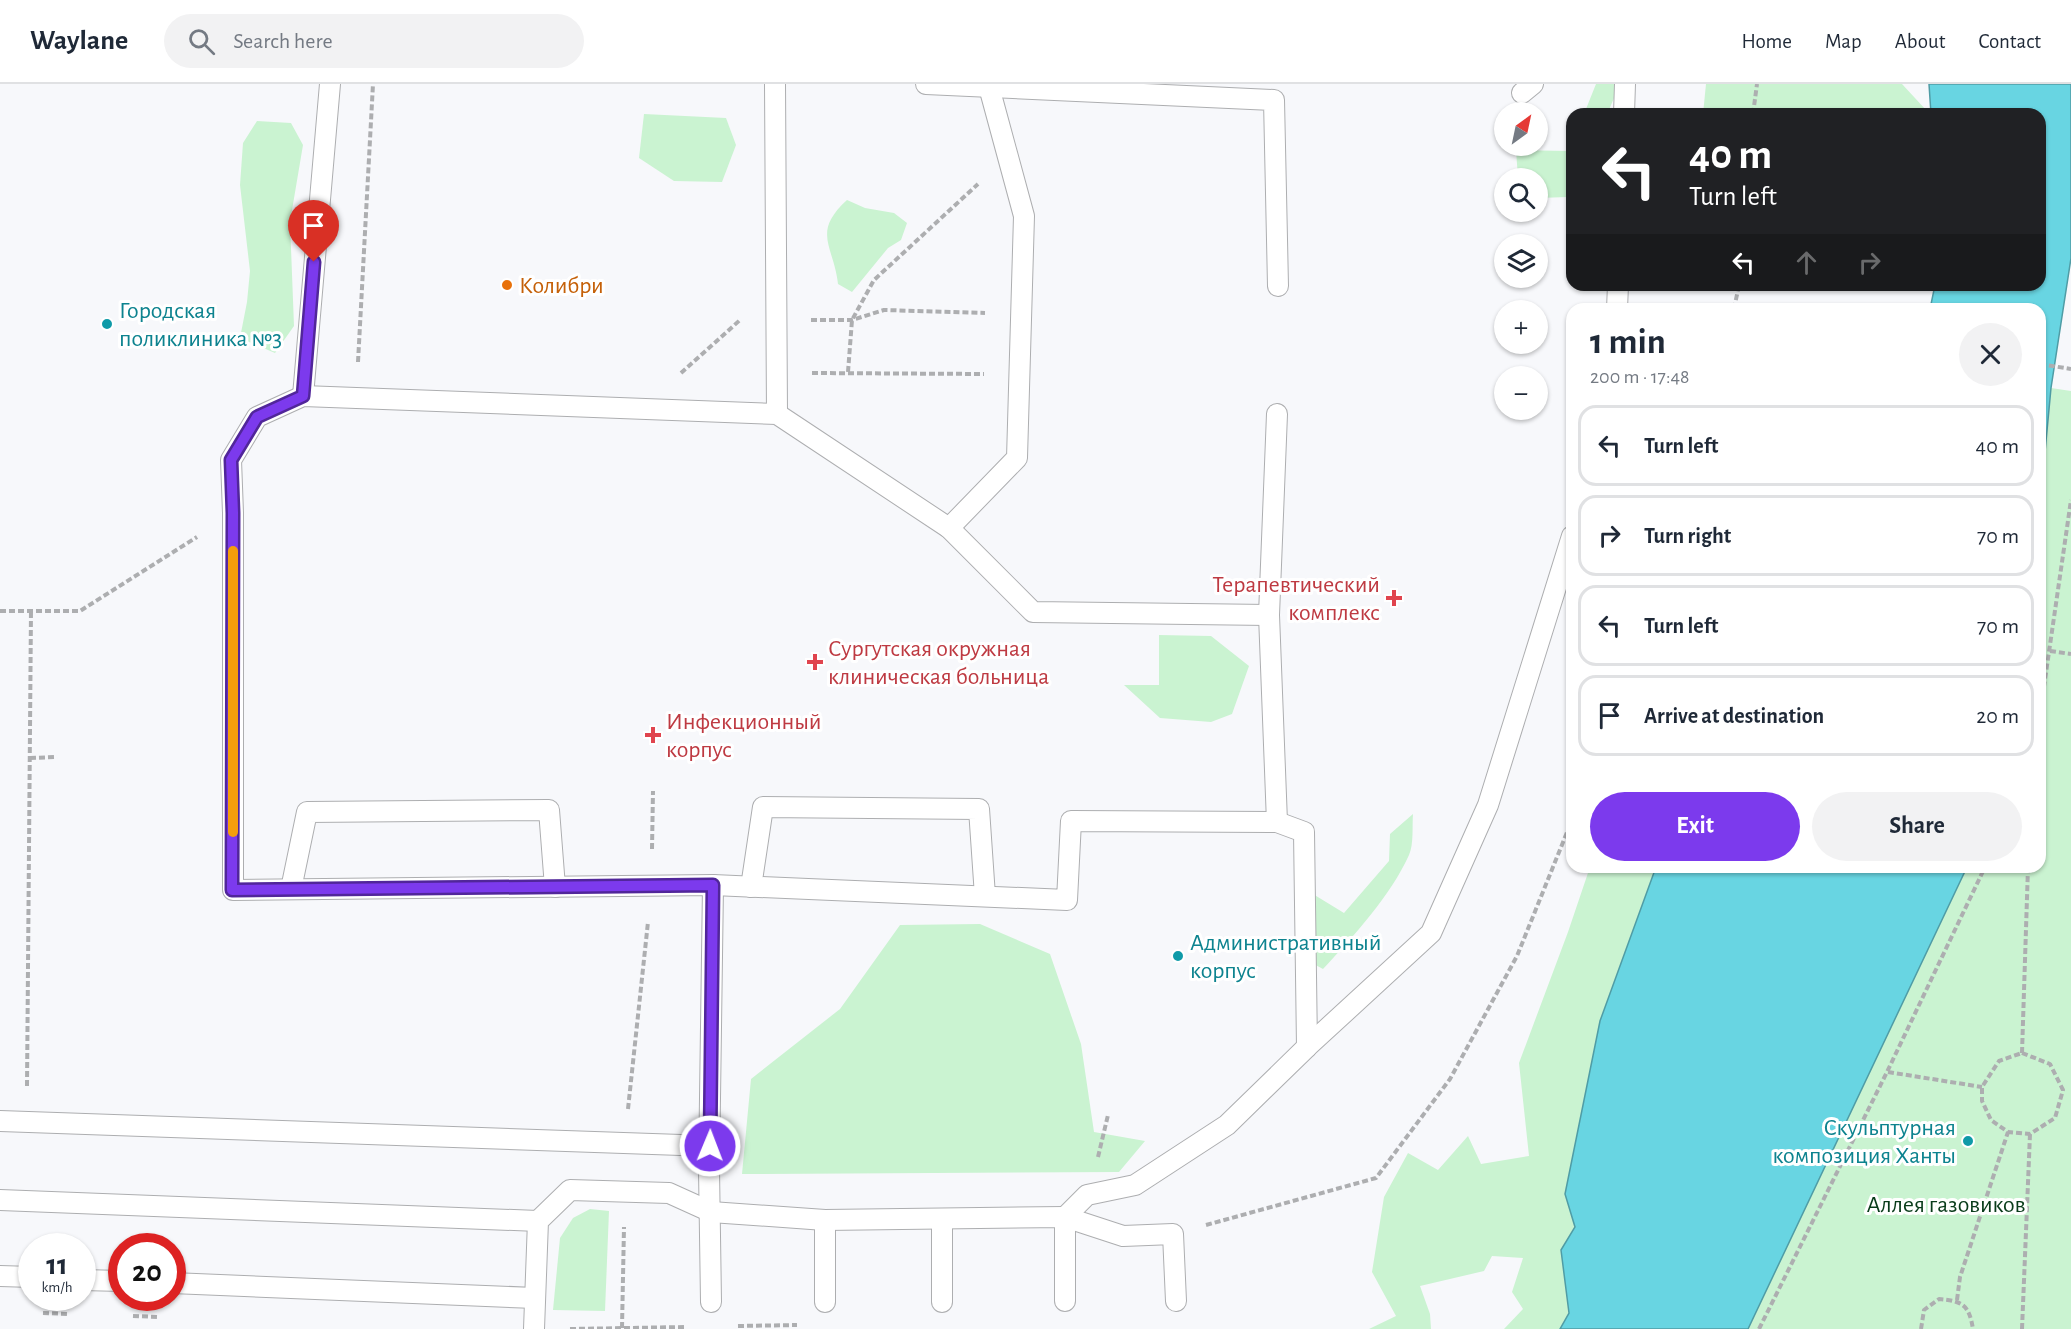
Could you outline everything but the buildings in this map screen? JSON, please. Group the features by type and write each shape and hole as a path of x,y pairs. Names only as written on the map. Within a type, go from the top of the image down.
{"lane":[{"path":"303,396 330,84"},
{"path":"775,84 777,414"},
{"path":"926,84 1163,90 1274,100 1278,286"},
{"path":"1624,108 1625,84"},
{"path":"949,528 1017,458 1024,216 989,87"},
{"path":"1269,615 1033,612 949,528 777,414 303,396 257,417 231,460 233,513 232,890 713,885 1067,900 1071,821 1277,822 1304,832 1307,1047"},
{"path":"1277,414 1269,615 1277,822"},
{"path":"1065,1301 1065,1217 1087,1195 1135,1185 1227,1125 1307,1047 1431,933 1488,805 1566,555"},
{"path":"751,886 764,807 979,809 985,896"},
{"path":"291,889 306,812 549,810 555,887"},
{"path":"711,1302 713,885"},
{"path":"0,1121 710,1146"},
{"path":"534,1329 538,1221 570,1190 669,1193 711,1212 825,1220 1065,1217 1123,1236 1173,1234 1176,1301"},
{"path":"0,1200 538,1221"},
{"path":"942,1219 942,1302"},
{"path":"825,1220 825,1302"},
{"path":"0,1276 18,1277"},
{"path":"186,1284 535,1298"}],"path":[{"path":"363,398 357,374 373,84"},
{"path":"1754,108 1757,84"},
{"path":"848,372 852,320 874,280 1008,157"},
{"path":"680,374 742,318 777,321 852,320 884,310 1022,315"},
{"path":"2046,365 2071,369"},
{"path":"778,373 1020,374"},
{"path":"2046,672 2071,500"},
{"path":"0,611 80,611 233,513"},
{"path":"27,1092 32,611"},
{"path":"2049,651 2071,654"},
{"path":"30,758 57,757"},
{"path":"624,1143 652,886 653,791"},
{"path":"1173,1234 1376,1178 1456,1069 1517,956 1566,835"},
{"path":"1759,1329 1887,1072 1982,873"},
{"path":"2022,1053 2028,873"},
{"path":"2022,1053 2050,1064 2063,1090 2055,1118 2030,1134 2008,1132 1991,1120 1982,1101 1982,1087 1999,1061 2022,1053"},
{"path":"1887,1072 1982,1087"},
{"path":"1957,1300 1960,1277 2008,1132"},
{"path":"2022,1329 2030,1134"},
{"path":"622,1328 624,1191"},
{"path":"1921,1329 1924,1310 1939,1299 1957,1300 1970,1312 1973,1329"}],"green space":[{"path":"1596,84 1615,84 1619,87 1610,108 1586,108"},
{"path":"1706,84 1902,84 1924,108 1704,108"},
{"path":"644,114 726,118 736,145 722,182 674,181 639,158"},
{"path":"257,121 291,123 303,145 290,222 294,326 275,353 240,338 250,271 240,185 243,143"},
{"path":"1548,151 1566,151 1566,197 1548,198 1548,168 1517,168 1516,156 1548,156"},
{"path":"847,200 865,208 894,213 907,223 901,240 888,248 852,292 838,284 827,231 836,212"},
{"name":"Аллея газовиков","path":"2051,388 2071,391 2071,1329 1748,1329 1964,873 2046,873 2046,441"},
{"path":"1159,635 1211,636 1249,666 1232,714 1211,722 1160,718 1124,685 1159,685"},
{"path":"1413,814 1411,851 1382,900 1323,969 1310,962 1308,891 1344,913 1389,861 1390,834"},
{"path":"1588,873 1654,873 1600,1021 1565,1194 1575,1227 1561,1250 1569,1313 1560,1329 1504,1329 1523,1309 1512,1292 1523,1258 1492,1256 1484,1271 1420,1286 1430,1314 1431,1329 1369,1329 1396,1316 1372,1272 1384,1197 1408,1153 1438,1170 1468,1136 1481,1164 1529,1156 1519,1063"},
{"path":"980,924 1050,954 1081,1044 1094,1132 1145,1141 1119,1172 742,1174 751,1079 840,1009 900,925"},
{"path":"590,1209 609,1211 605,1311 553,1310 560,1238 573,1218"}],"water":[{"path":"1929,84 2071,84 2071,258 2051,388 2046,441 2046,303 1931,303 1934,291 2046,291 2046,108 1931,108"},
{"path":"1654,873 1964,873 1748,1329 1560,1329 1569,1313 1561,1250 1575,1227 1565,1194 1600,1021"}],"slow traffic":[{"path":"233,551 233,832"}],"place":[{"name":"Колибри","path":"507,285"},
{"name":"Городская поликлиника №3","path":"107,324"},
{"name":"Терапевтический комплекс","path":"1394,598"},
{"name":"Сургутская окружная клиническая больница","path":"815,662"},
{"name":"Инфекционный корпус","path":"653,735"},
{"name":"Административный корпус","path":"1178,956"},
{"name":"Скульптурная композиция Ханты","path":"1968,1141"}],"route":[{"path":"314,262 303,396 257,417 231,460 233,513 232,890 713,885 710,1146"}]}
